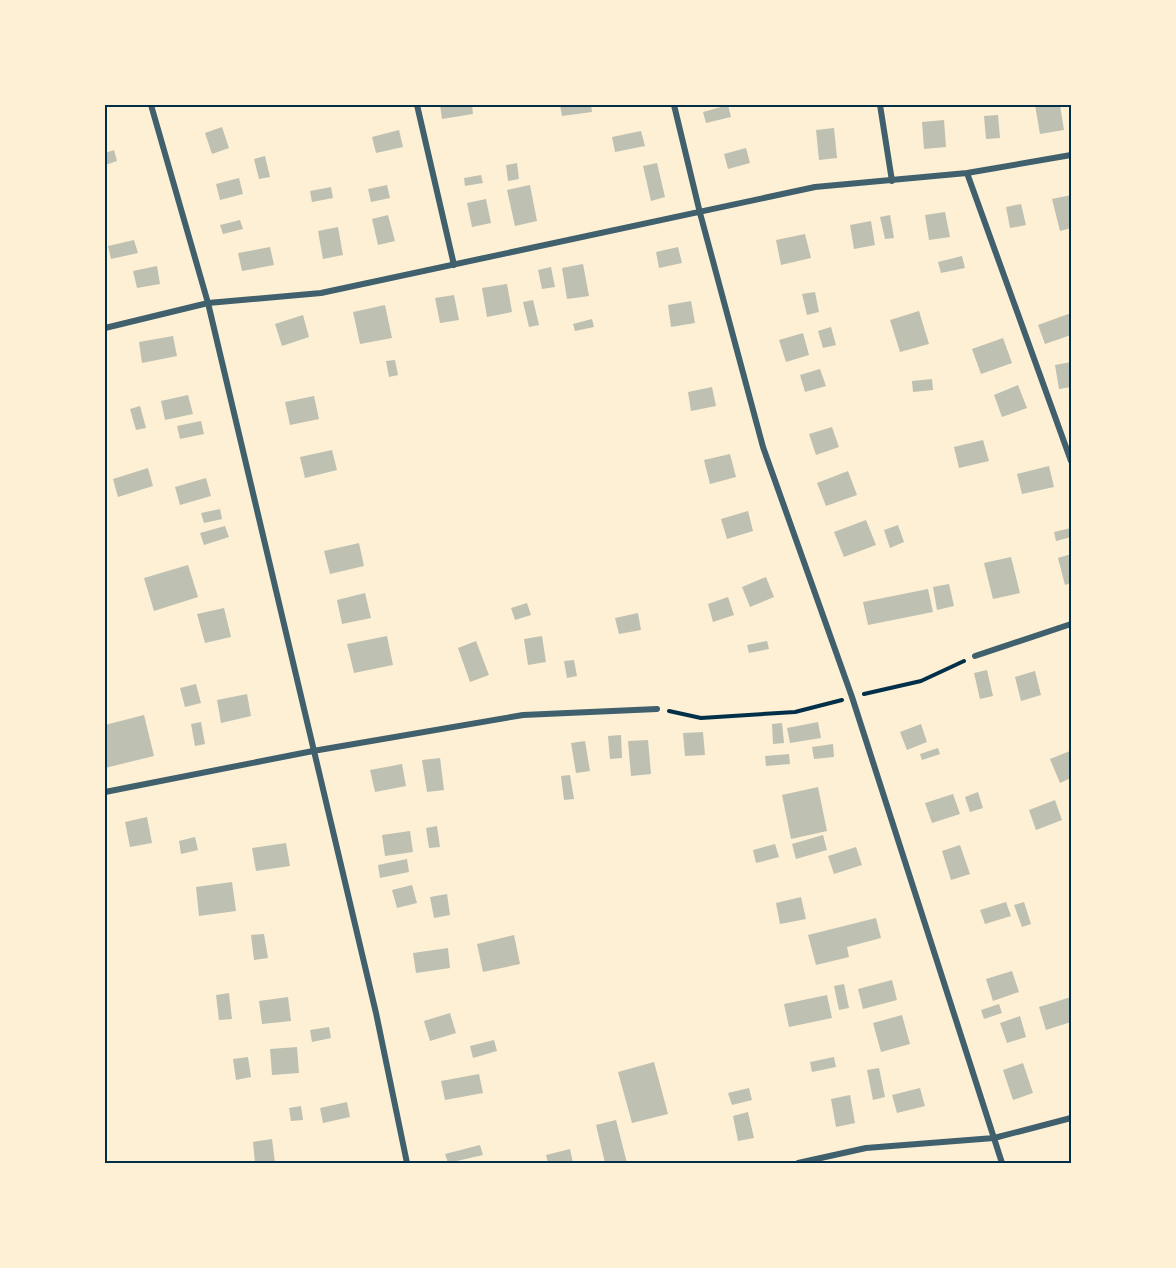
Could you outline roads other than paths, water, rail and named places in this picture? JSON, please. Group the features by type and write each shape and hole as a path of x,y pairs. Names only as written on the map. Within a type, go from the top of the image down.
{"street":[{"path":"151,105 208,303 376,1013 407,1163"},
{"path":"417,105 454,265"},
{"path":"674,105 700,213 763,447 852,697 1002,1163"},
{"path":"880,105 892,181"},
{"path":"105,328 208,303 321,293 815,187 967,174 1071,155"},
{"path":"967,174 1071,461"},
{"path":"975,656 1071,624"},
{"path":"105,792 314,751 523,715 657,709"},
{"path":"798,1163 866,1148 994,1138 1071,1118"}]}
